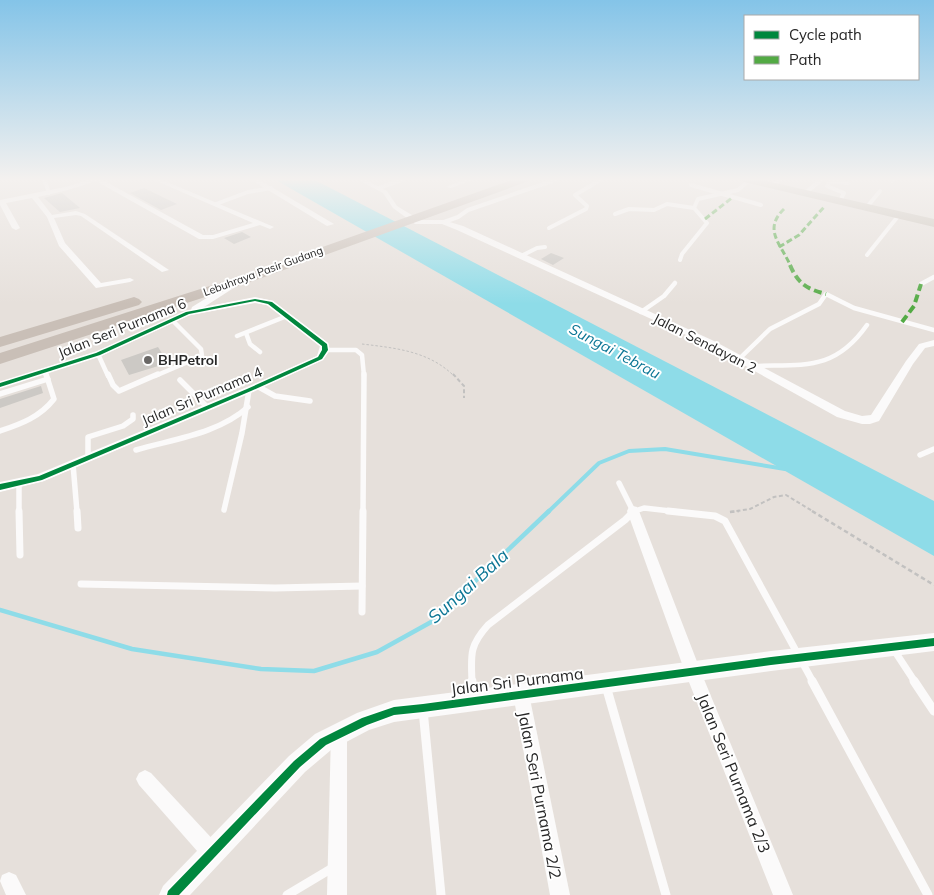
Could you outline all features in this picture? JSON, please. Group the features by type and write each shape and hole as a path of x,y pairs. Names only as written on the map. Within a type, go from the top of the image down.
{"highway":[{"name":"Lebuhraya Pasir Gudang","path":"0,342 169,291 334,234 385,221"},
{"name":"Lebuhraya Pasir Gudang","path":"0,358 243,280 334,234"}],"street":[{"path":"12,221 16,228"},
{"path":"52,221 62,244 99,286 130,280"},
{"path":"92,221 165,270"},
{"path":"172,221 202,237 213,237 260,223"},
{"path":"255,221 270,227"},
{"path":"316,221 334,234"},
{"path":"416,221 422,223 444,222"},
{"name":"Jalan Sendayan 2","path":"444,222 711,343 841,414 862,420 876,418 913,357 922,346 934,343"},
{"path":"188,313 243,280"},
{"name":"Jalan Seri Purnama 6","path":"0,385 47,375 188,313 255,300 270,302 287,316"},
{"path":"287,316 319,339 325,345 325,350"},
{"name":"Jalan Sri Purnama 4","path":"0,487 40,478 88,458 320,358 325,350"},
{"name":"Jalan Seri Purnama 2/3","path":"633,511 693,672 782,895"},
{"name":"Jalan Sri Purnama","path":"172,895 296,764 323,742 364,721 394,712 521,694 934,642"},
{"name":"Jalan Seri Purnama 2/2","path":"521,694 560,895"},
{"path":"337,895 338,734"},
{"path":"145,779 212,853"}],"lane":[{"path":"548,228 562,221"},
{"path":"680,260 682,254 707,224 706,221"},
{"path":"867,255 894,221"},
{"path":"521,256 537,248 544,247"},
{"path":"921,284 934,277"},
{"path":"641,312 664,296 675,283"},
{"path":"740,359 770,329 819,304 826,294 854,308 934,330"},
{"path":"237,336 287,316"},
{"path":"98,354 113,385 119,391 202,356 201,349 173,321"},
{"path":"750,366 808,365 821,362 835,357 858,340 867,325"},
{"path":"246,333 246,338 253,348 260,352"},
{"path":"325,350 356,350 362,355 364,367 362,612"},
{"path":"0,394 47,375 54,399 46,410 25,423 0,431"},
{"path":"180,380 207,407"},
{"path":"224,510 253,388 277,398 310,401"},
{"path":"136,450 217,427 238,416 248,407"},
{"path":"88,458 88,437 129,423 133,419 133,415"},
{"path":"920,455 934,449"},
{"path":"73,464 78,528"},
{"path":"19,483 20,555"},
{"path":"619,483 633,511"},
{"path":"474,701 471,659 475,639 488,625 625,520 633,511 644,508 715,516 725,521 928,895"},
{"path":"81,584 275,588 362,586"},
{"path":"892,646 934,711"},
{"path":"606,684 666,895"},
{"path":"423,708 441,895"},
{"path":"287,895 338,865"}],"path":[{"path":"358,343 395,349 432,359 451,372 464,386 464,398"},
{"path":"715,516 727,512 750,509 774,497 786,495 934,585"}],"water":[{"name":"Sungai Tebrau","path":"347,221 394,221 934,501 934,556"}],"building":[{"path":"242,232 251,237 234,244 224,238"},
{"path":"551,253 564,258 553,265 541,259"},
{"name":"BHPetrol","path":"158,347 168,363 129,375 121,360"},
{"path":"41,386 43,393 0,408 0,399"}],"waterway":[{"name":"Sungai Bala","path":"548,512 599,463 629,451 665,449 785,469"},
{"name":"Sungai Bala","path":"0,610 132,649 261,669 314,671 377,652 433,621 549,511"}],"marked path":[{"path":"774,221 774,234 795,276 803,286 826,294"},
{"path":"779,247 793,240 813,221"},
{"path":"902,322 914,306 921,284"}],"cycle path":[{"path":"0,385 98,354 188,313 255,300 270,303 325,345 325,350 320,358 249,390 40,478 0,487"},
{"path":"172,895 297,764 323,742 365,721 394,711 771,661 934,642"}],"place":[{"name":"BHPetrol","path":"148,360"}]}
